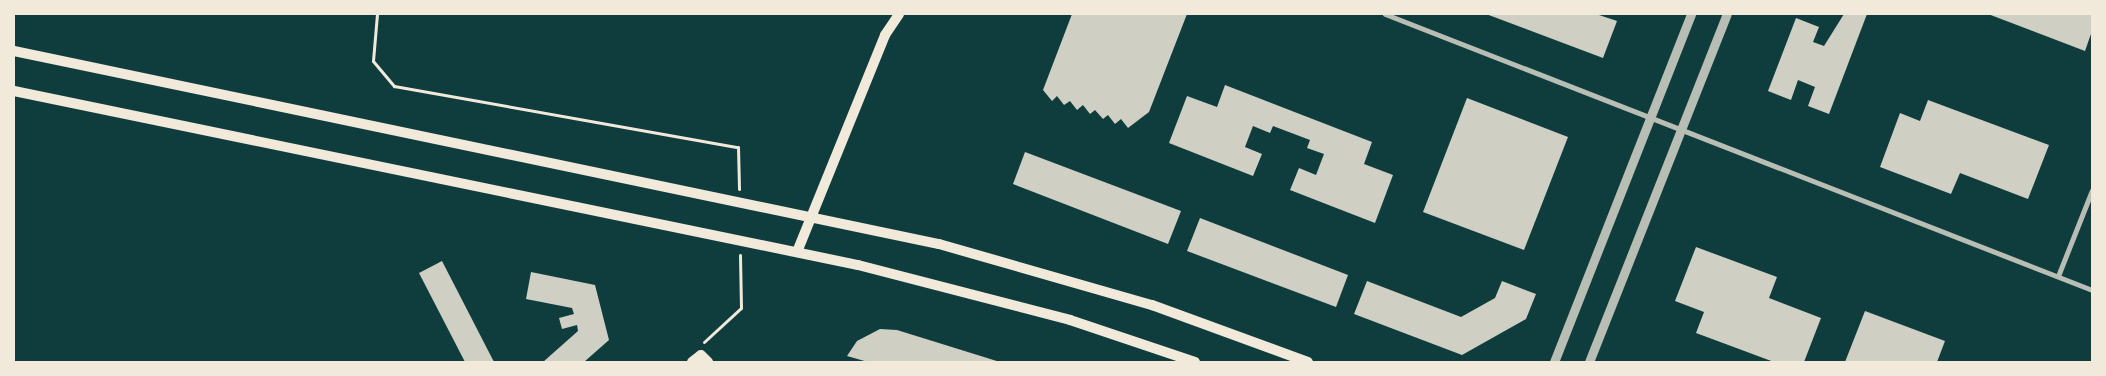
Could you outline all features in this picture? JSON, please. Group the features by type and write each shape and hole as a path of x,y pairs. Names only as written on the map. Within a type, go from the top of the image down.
{"main road":[{"path":"797,252 885,35 899,14"},
{"path":"885,35 909,14"},
{"path":"14,51 812,216 1081,283 1308,362"},
{"path":"14,91 797,252 1000,300 1195,362"},
{"path":"692,362 701,354 708,362"}],"street":[{"path":"1385,14 2092,290"},
{"path":"1554,362 1691,14"},
{"path":"1589,362 1727,14"},
{"path":"2058,276 2092,190"}],"path":[{"path":"377,14 372,61 394,86 738,147"},
{"path":"701,344 742,308"}],"building":[{"path":"1072,14 1187,14 1149,112 1128,128 1121,119 1115,124 1108,115 1103,119 1095,110 1090,114 1083,105 1077,110 1070,101 1064,105 1057,96 1052,101 1043,90"},
{"path":"1486,14 1596,14 1617,21 1603,58"},
{"path":"1844,14 1867,14 1829,114 1808,106 1815,87 1798,80 1791,100 1768,91 1796,18 1819,27 1813,42 1824,46"},
{"path":"1988,14 2092,14 2092,31 2085,51"},
{"path":"1225,85 1372,142 1364,164 1393,175 1375,223 1290,190 1299,168 1316,175 1324,154 1307,148 1310,140 1273,126 1270,133 1253,126 1245,147 1262,154 1253,176 1169,143 1187,96 1217,107"},
{"path":"1467,98 1568,137 1524,250 1423,212"},
{"path":"1928,100 2049,145 2028,199 1960,173 1951,194 1880,167 1900,113 1920,121"},
{"path":"1025,152 1181,211 1168,244 1013,184"},
{"path":"1200,218 1348,275 1336,307 1187,251"},
{"path":"1696,247 1777,277 1769,298 1821,318 1804,362 1774,362 1696,333 1704,312 1675,301"},
{"path":"442,261 494,362 465,362 419,273"},
{"path":"531,272 595,285 609,340 584,362 543,362 578,331 577,325 562,329 559,318 574,314 572,308 526,299"},
{"path":"1367,281 1461,317 1495,298 1502,281 1536,294 1526,319 1462,355 1354,314"},
{"path":"1865,311 1945,341 1937,362 1845,362"},
{"path":"880,329 897,330 1000,362 868,362 847,356 857,341"}]}
